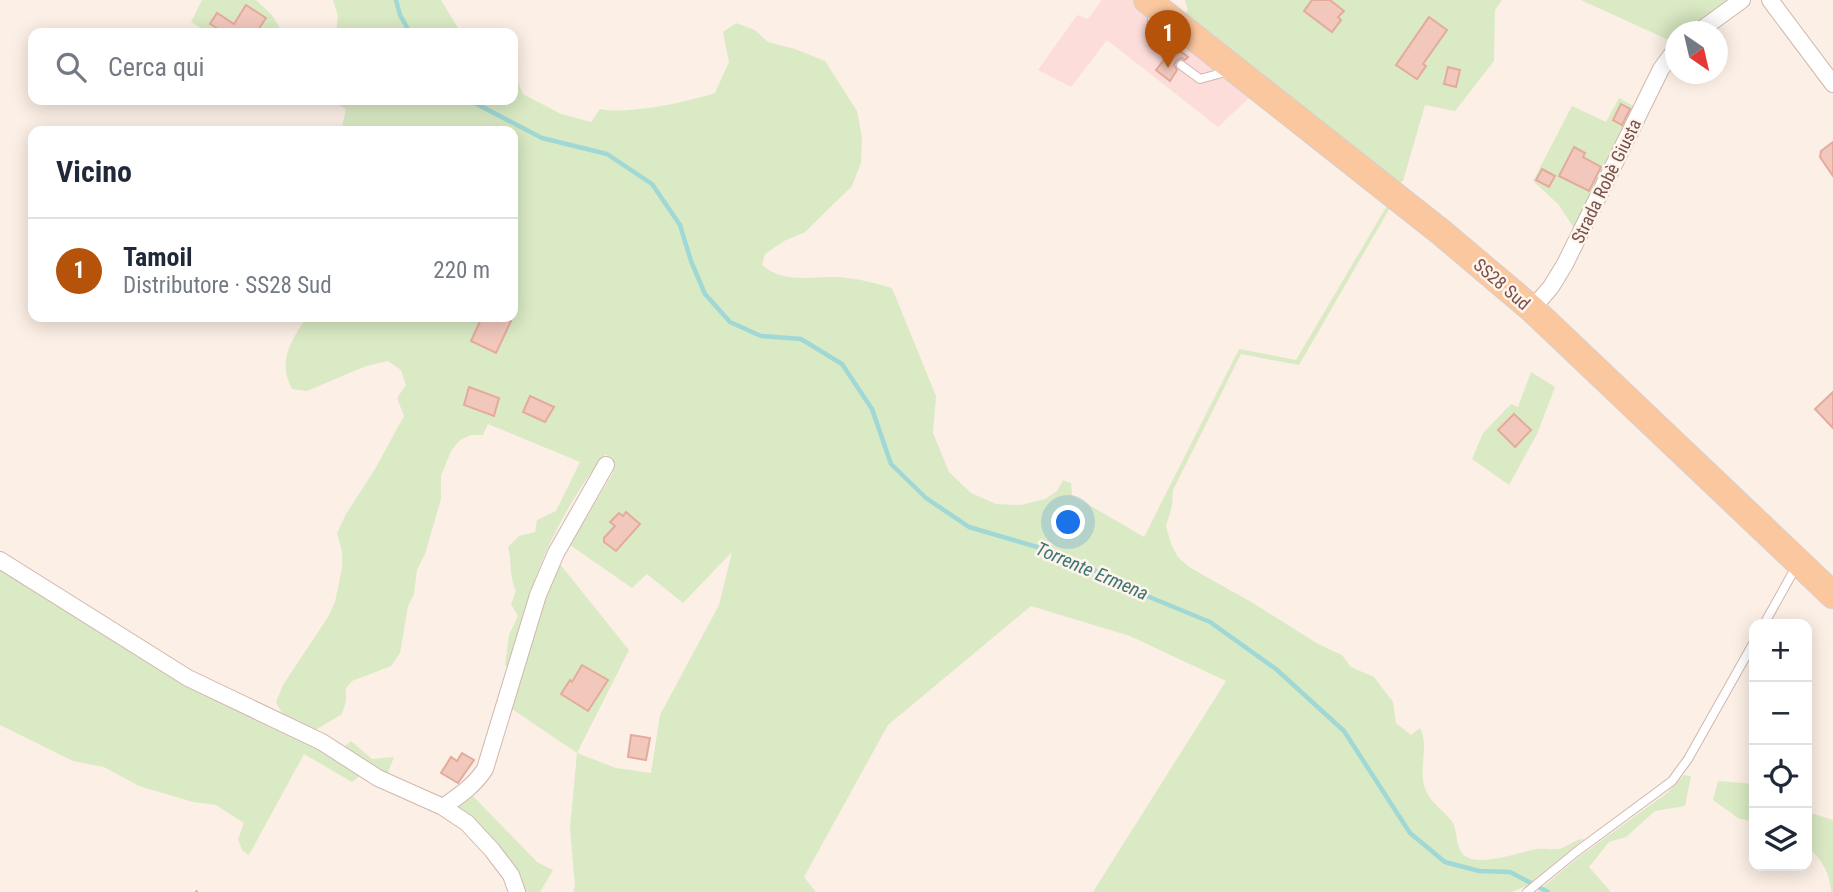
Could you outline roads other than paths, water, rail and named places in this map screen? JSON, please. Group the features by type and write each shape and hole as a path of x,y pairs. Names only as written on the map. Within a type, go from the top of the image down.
{"main road":[{"name":"SS28 Sud","path":"1149,2 1453,242 1532,309 1833,595"}],"street":[{"path":"1713,21 1742,0"},
{"path":"1770,0 1833,84"},
{"name":"Strada Robè Giusta","path":"1532,309 1551,287 1565,264 1665,64"},
{"path":"443,807 479,779 485,769 538,595 556,553 606,465"},
{"path":"0,560 188,678 322,742 377,778 443,807 467,823 492,850 512,875 517,892"}],"lane":[{"path":"1149,2 1153,44 1167,54"},
{"path":"1181,65 1200,79 1234,69"},
{"path":"1767,619 1799,563"},
{"path":"1528,892 1672,781 1688,759 1749,651"}],"waterway":[{"name":"Torrente Ermena","path":"396,0 407,28"},
{"name":"Torrente Ermena","path":"479,105 542,138 607,154 652,184 680,225 705,294 730,322 761,336 801,339 842,364 872,409 891,464 926,498 969,527 1061,554 1147,596 1210,622 1276,669 1344,731 1410,833 1445,862 1479,871 1510,872 1548,892"}],"place":[{"name":"Tamoil","path":"1168,68"}]}
